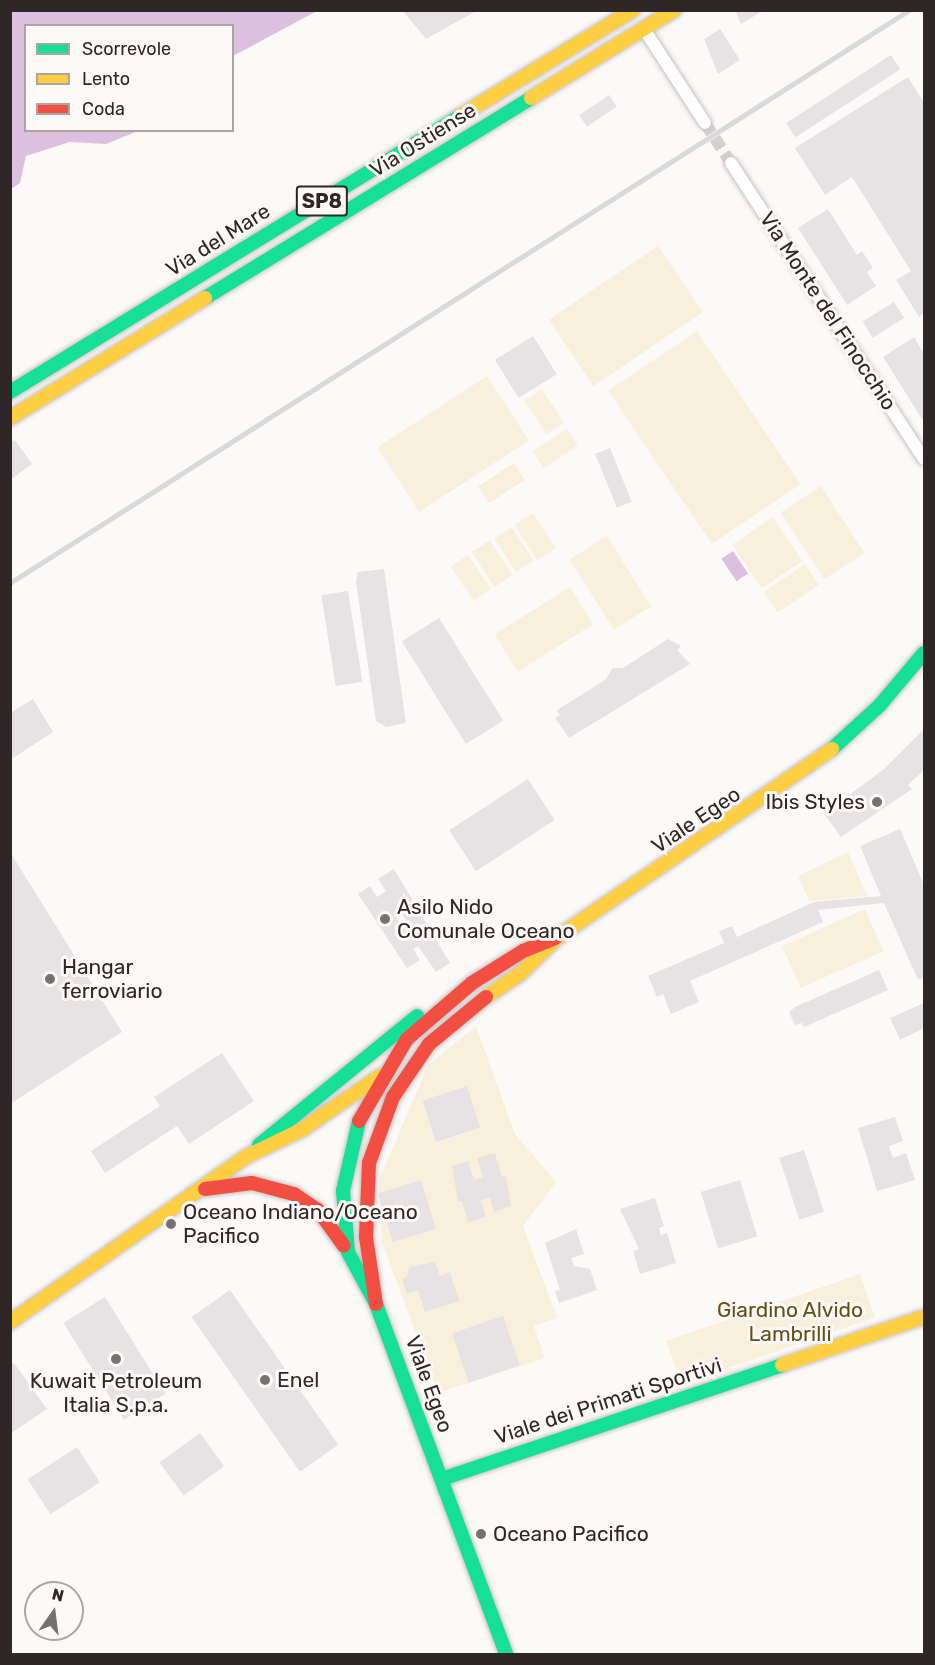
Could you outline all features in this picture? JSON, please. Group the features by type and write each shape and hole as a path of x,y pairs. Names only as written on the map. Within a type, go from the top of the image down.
{"main road":[{"name":"Via del Mare","path":"10,392 633,10"},
{"name":"Via Ostiense","path":"10,418 674,10"},
{"name":"Viale Egeo","path":"383,1074 429,1044 458,1017 521,973 559,936 824,756 880,705 924,653"},
{"name":"Viale Egeo","path":"507,1654 376,1304 348,1252 343,1211 347,1160 358,1123 383,1074 407,1039 464,989 523,951 559,936"},
{"path":"10,1322 247,1156 416,1017 464,989"},
{"name":"Viale Egeo","path":"376,1304 367,1248 365,1193 371,1154 393,1097 429,1044"},
{"path":"343,1076 367,1069 383,1074 393,1097"},
{"path":"247,1156 303,1129 383,1074"},
{"path":"198,1191 252,1183 294,1194 318,1210 348,1252"},
{"name":"Viale dei Primati Sportivi","path":"442,1479 924,1317"}],"street":[{"path":"645,29 705,123"},
{"name":"Via Monte del Finocchio","path":"731,163 924,459"}],"green space":[{"path":"658,246 703,312 593,386 549,320"},
{"path":"697,331 800,484 712,544 608,391"},
{"path":"487,376 529,441 419,512 377,447"},
{"path":"542,389 564,423 546,434 524,400"},
{"path":"567,429 578,446 544,468 533,451"},
{"path":"514,463 525,480 489,503 478,486"},
{"path":"821,486 865,553 824,579 781,512"},
{"path":"533,513 556,548 537,560 515,525"},
{"path":"773,517 803,561 762,588 732,544"},
{"path":"512,527 534,561 516,572 494,538"},
{"path":"607,536 651,606 614,630 570,559"},
{"path":"490,540 513,575 494,587 472,552"},
{"path":"468,555 491,589 474,601 451,567"},
{"path":"805,564 819,585 778,613 764,592"},
{"path":"570,587 593,624 518,671 495,634"},
{"path":"848,852 867,896 809,901 798,876"},
{"path":"865,909 884,951 801,988 782,946"},
{"path":"476,1026 515,1134 556,1182 523,1226 557,1318 534,1326 545,1358 438,1393 382,1242 379,1180 428,1065","holes":["467,1086 481,1128 436,1143 422,1101"]},
{"name":"Giardino Alvido Lambrilli","path":"860,1274 875,1317 681,1384 666,1341"}],"shaded area":[{"path":"11,10 317,10 234,55 234,24 24,24 24,132 136,132 106,144 70,142 26,156 20,183 11,189"},
{"path":"733,551 748,573 736,581 721,559"}],"building":[{"path":"402,10 478,10 426,39"},
{"path":"735,10 764,10 741,24"},
{"path":"720,29 740,60 718,74 704,39"},
{"path":"891,55 900,69 795,137 786,123"},
{"path":"908,77 924,103 924,313 919,317 896,280 911,271 852,177 825,195 795,148"},
{"path":"609,95 617,107 587,127 579,115"},
{"path":"828,209 857,255 862,251 873,268 867,272 876,286 847,305 798,228"},
{"path":"894,302 904,318 873,338 863,322"},
{"path":"533,336 557,374 519,398 495,360"},
{"path":"914,337 924,354 924,422 883,357"},
{"path":"15,440 32,464 10,480 10,443"},
{"path":"610,448 632,502 617,508 595,454"},
{"path":"384,569 406,723 386,727 376,721 356,581 358,572"},
{"path":"348,591 362,682 336,686 321,595"},
{"path":"439,618 503,721 466,744 402,641"},
{"path":"668,639 681,646 677,650 690,664 569,738 555,718 560,715 557,710 605,680 613,668 623,668"},
{"path":"33,699 53,732 10,760 10,713"},
{"path":"924,729 924,770 908,785 912,789 841,837 824,814 884,769"},
{"path":"528,779 555,820 476,871 449,830"},
{"path":"900,829 924,885 924,977 918,980 884,903 818,910 823,922 690,981 699,1002 671,1014 663,994 657,997 648,976 724,943 719,931 732,926 737,937 814,902 881,896 860,846"},
{"name":"Hangar ferroviario","path":"10,852 122,1032 10,1104"},
{"name":"Asilo Nido Comunale Oceano","path":"394,869 450,963 436,972 418,946 413,949 420,960 407,968 358,894 370,886 377,897 386,891 378,879","holes":["400,911 407,922 402,926 395,915"]},
{"path":"879,970 888,990 804,1027 802,1023 795,1025 789,1012 795,1007"},
{"path":"924,1003 924,1028 900,1040 890,1018"},
{"path":"222,1053 254,1101 189,1144 177,1126 105,1173 91,1151 160,1106 154,1097"},
{"path":"467,1086 481,1128 436,1142 422,1101"},
{"path":"895,1117 903,1141 889,1146 893,1158 906,1153 915,1180 877,1191 858,1128"},
{"path":"804,1150 824,1212 799,1220 779,1158"},
{"path":"495,1153 502,1177 506,1176 511,1206 494,1212 490,1198 481,1200 486,1217 468,1222 462,1201 458,1202 452,1166 468,1161 474,1180 483,1177 477,1158"},
{"path":"421,1180 436,1229 393,1242 378,1193"},
{"path":"740,1180 757,1236 718,1248 701,1192"},
{"path":"655,1198 664,1226 659,1228 661,1235 667,1233 676,1263 640,1274 633,1251 639,1249 620,1209"},
{"path":"576,1229 584,1254 571,1258 574,1266 590,1269 597,1290 559,1303 555,1291 560,1290 545,1243"},
{"path":"435,1262 440,1276 450,1272 459,1301 425,1312 418,1290 407,1294 402,1279 407,1277 409,1267"},
{"name":"Enel","path":"230,1290 338,1445 300,1472 191,1317"},
{"name":"Kuwait Petroleum Italia S.p.a.","path":"105,1297 165,1394 124,1420 63,1323"},
{"path":"503,1316 520,1365 469,1383 452,1334"},
{"path":"14,1363 47,1409 10,1434 10,1365"},
{"path":"200,1433 224,1466 184,1496 160,1462"},
{"path":"77,1447 100,1482 50,1514 28,1479"}],"tunnel":[{"path":"705,123 731,163"}],"railway":[{"path":"10,583 909,10"}],"traffic: fast":[{"path":"205,298 531,98"},
{"path":"10,392 460,116"},
{"path":"832,749 880,705 924,653"},
{"path":"259,1145 417,1016"},
{"path":"359,1121 343,1191 348,1252 376,1304 506,1654"},
{"path":"442,1479 782,1365"}],"traffic: slow":[{"path":"460,116 633,10"},
{"path":"531,98 674,10"},
{"path":"10,418 205,298"},
{"path":"486,997 521,973 559,936 832,749"},
{"path":"10,1322 247,1156 303,1129 380,1076"},
{"path":"782,1365 924,1317"}],"traffic: jam":[{"path":"359,1121 407,1039 472,983 523,951 555,938"},
{"path":"376,1304 366,1237 369,1163 393,1097 429,1044 486,997"},
{"path":"205,1189 252,1183 294,1194 318,1210 344,1246"}],"place":[{"name":"Ibis Styles","path":"877,802"},
{"name":"Asilo Nido Comunale Oceano","path":"385,919"},
{"name":"Hangar ferroviario","path":"50,979"},
{"name":"Oceano Indiano/Oceano Pacifico","path":"171,1224"},
{"name":"Kuwait Petroleum Italia S.p.a.","path":"116,1359"},
{"name":"Enel","path":"265,1380"},
{"name":"Oceano Pacifico","path":"481,1534"}]}
